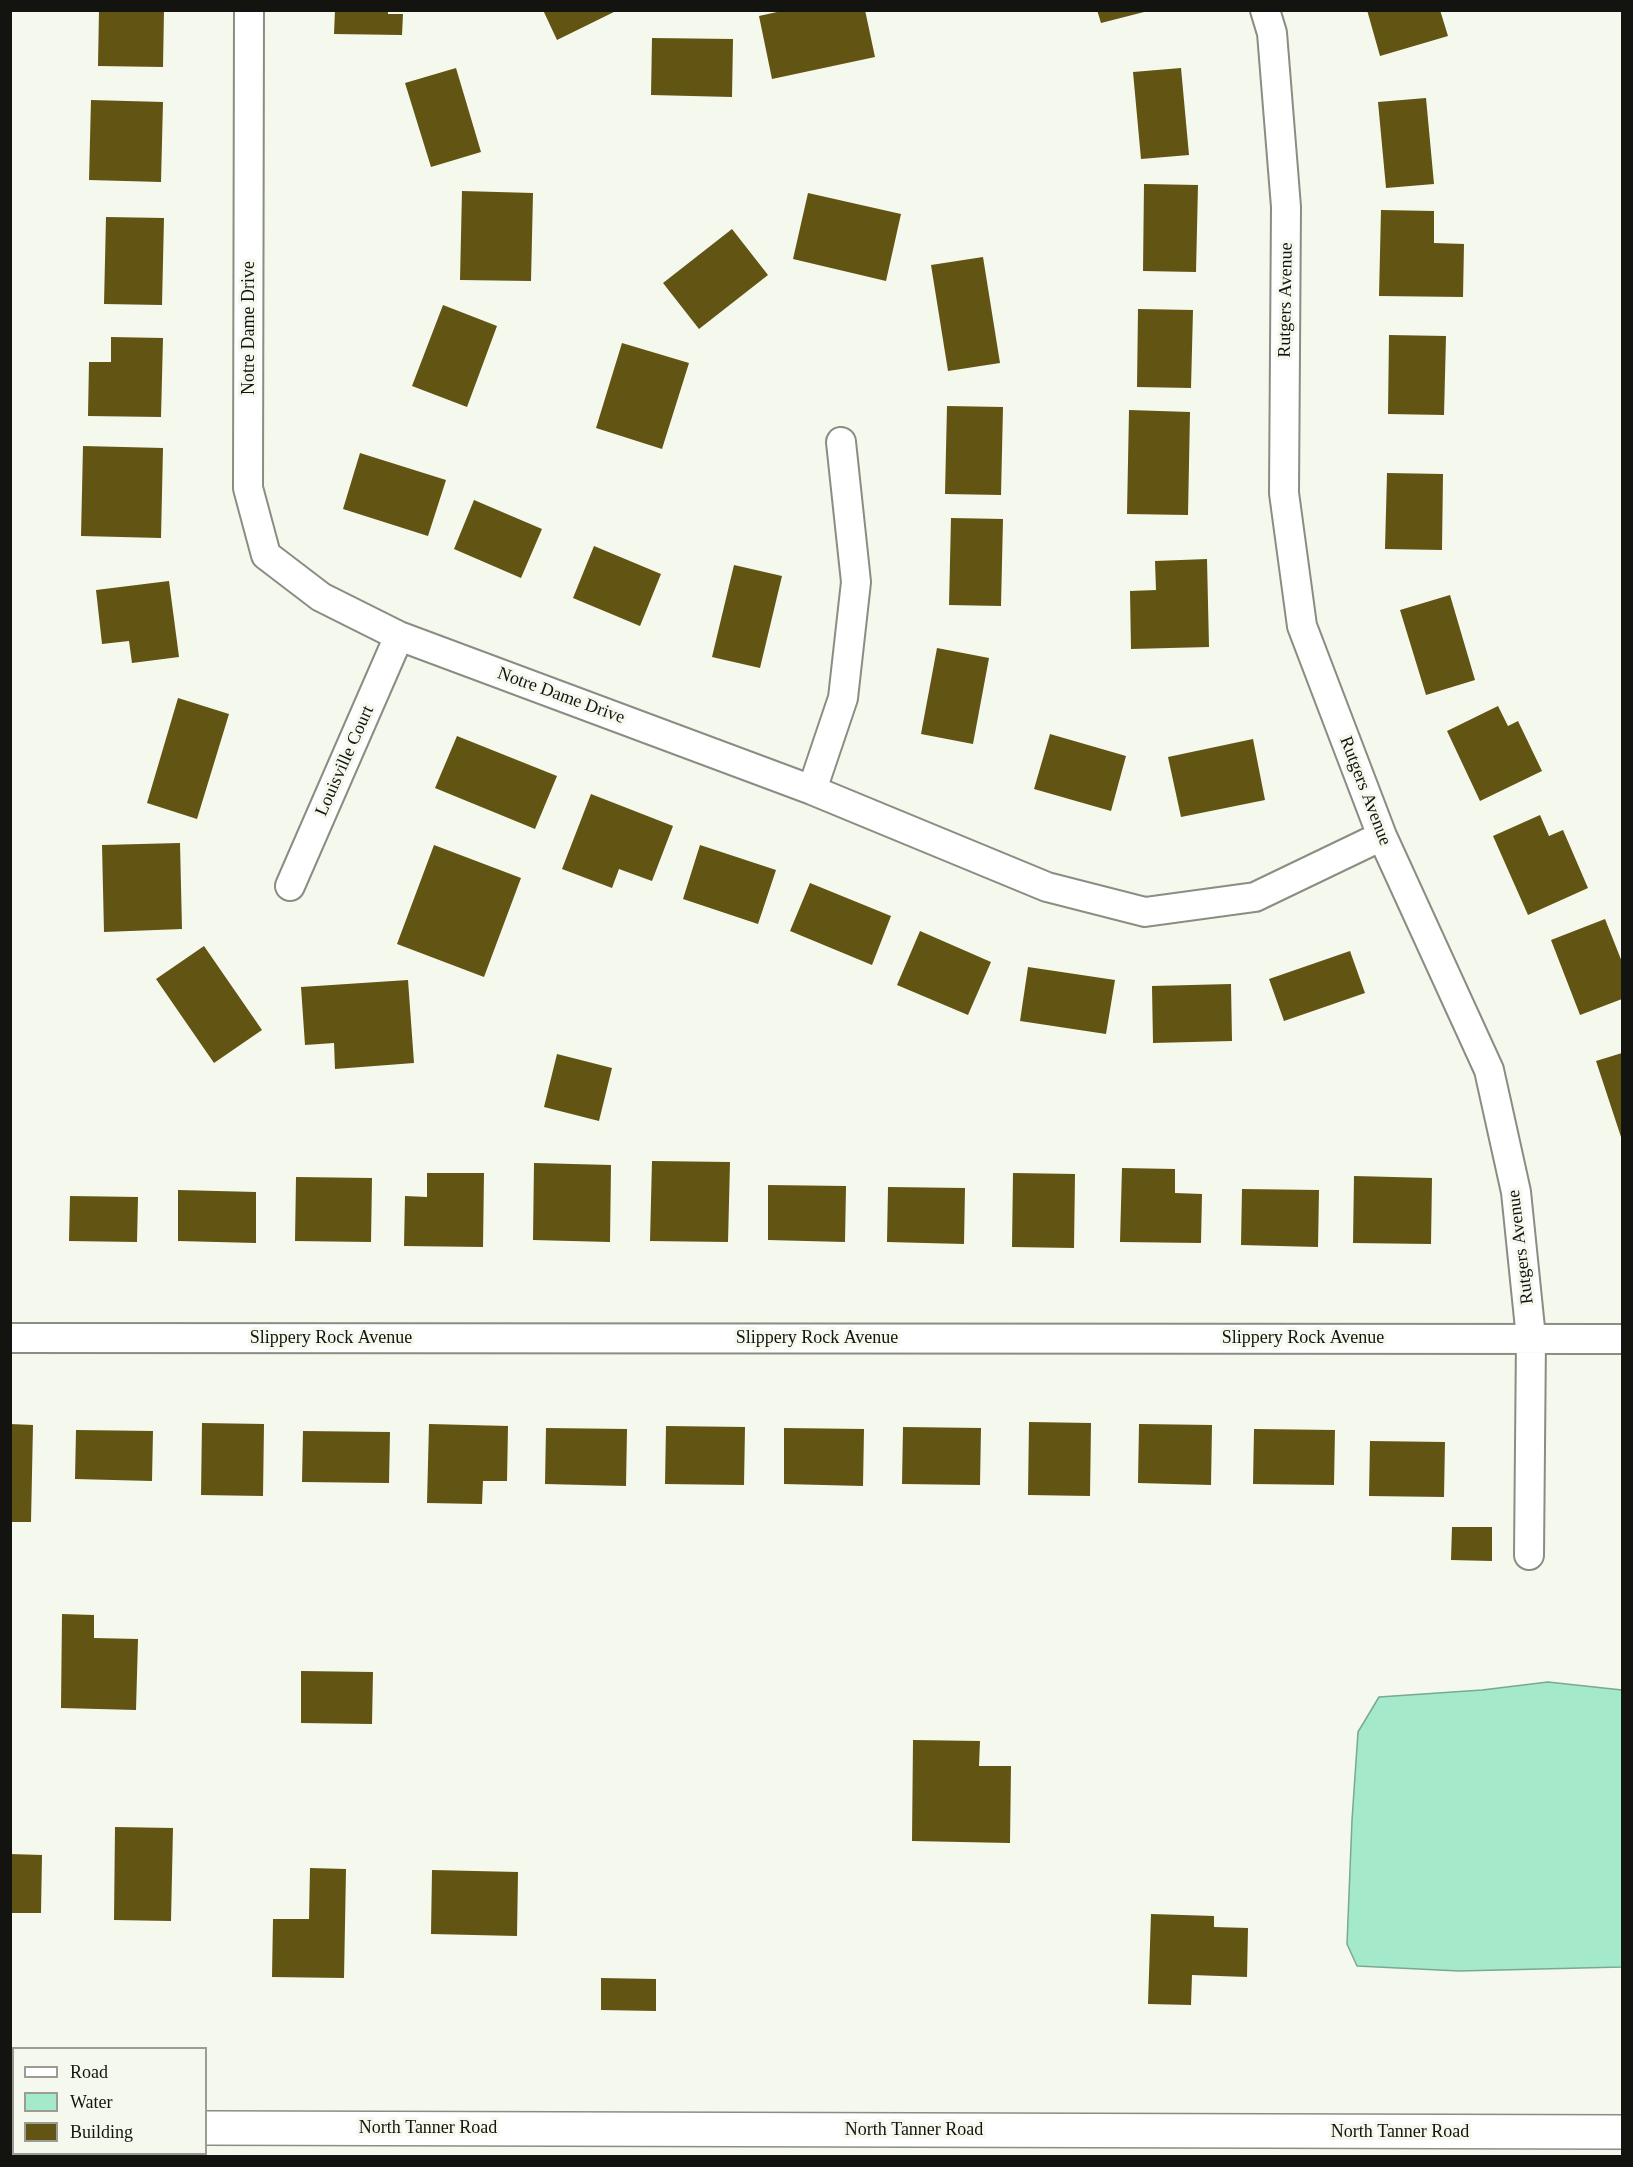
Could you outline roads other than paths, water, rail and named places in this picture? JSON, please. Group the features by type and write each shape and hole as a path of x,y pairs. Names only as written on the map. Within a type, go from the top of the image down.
{"main road":[{"name":"North Tanner Road","path":"207,2128 1623,2132"}],"street":[{"name":"Notre Dame Drive","path":"249,10 248,488 266,555 321,597 399,636 812,790 1047,887 1145,912 1255,897 1382,836"},
{"name":"Rutgers Avenue","path":"1265,10 1272,33 1286,207 1284,493 1302,626 1382,836 1489,1070 1516,1192 1531,1338 1529,1555"},
{"path":"812,790 843,698 856,582 841,442"},
{"name":"Louisville Court","path":"290,886 399,636"},
{"name":"Slippery Rock Avenue","path":"10,1338 1623,1339"}],"water":[{"path":"1548,1682 1622,1690 1622,1967 1459,1971 1357,1966 1347,1944 1358,1732 1379,1697 1482,1690"}]}
